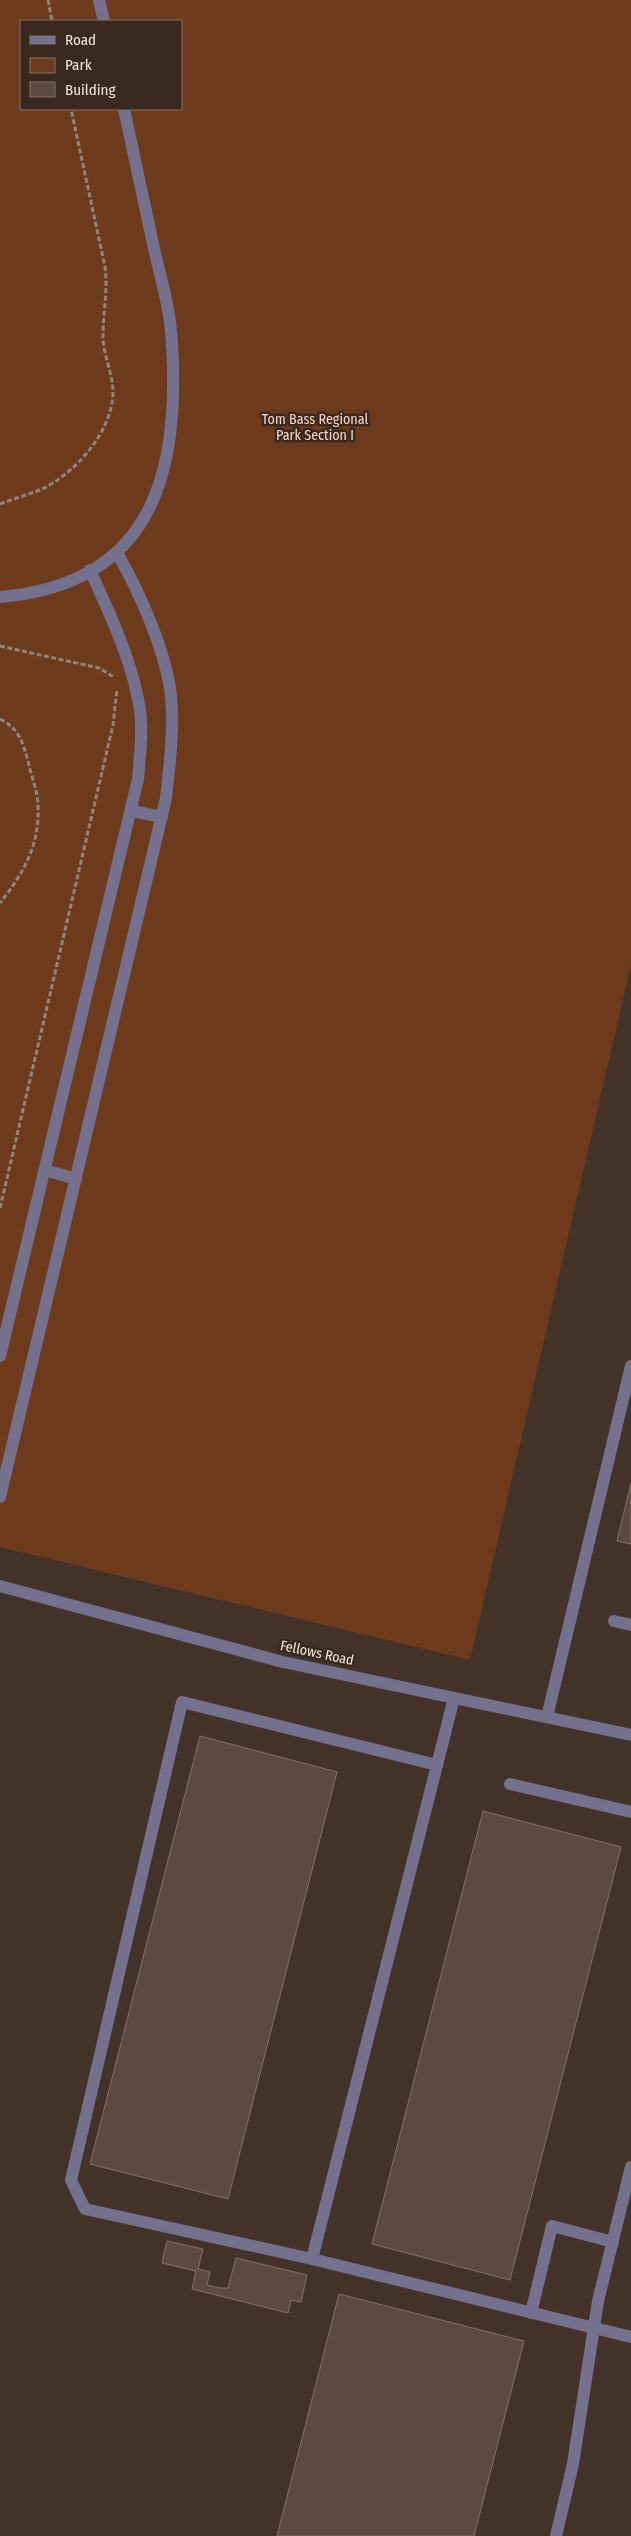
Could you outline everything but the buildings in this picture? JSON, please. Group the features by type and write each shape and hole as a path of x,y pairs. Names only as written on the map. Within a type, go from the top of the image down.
{"street":[{"path":"99,0 104,20"},
{"path":"0,596 30,594 64,584 118,554 140,527 155,499 166,463 171,417 171,330 124,110"},
{"path":"0,1497 166,798 172,734 170,688 162,655 134,583 118,554"},
{"path":"0,1356 132,811 138,779 140,746 139,700 123,644 90,570"},
{"path":"132,811 162,817"},
{"path":"45,1170 76,1179"},
{"path":"547,1717 631,1366"},
{"name":"Fellows Road","path":"0,1586 283,1662 631,1735"},
{"path":"614,1621 631,1625"},
{"path":"312,2259 454,1698"},
{"path":"437,1765 182,1702 71,2180 85,2209 312,2259 631,2337"},
{"path":"510,1784 631,1812"},
{"path":"556,2536 573,2464 598,2302 631,2168"},
{"path":"531,2313 552,2226 613,2242"}],"path":[{"path":"48,0 52,20"},
{"path":"0,504 42,489 77,464 96,442 110,410 112,385 103,337 107,285 105,267 71,110"},
{"path":"0,646 99,668 112,673 117,681 113,725 0,1208"},
{"path":"0,719 21,736 38,805 37,827 24,871 0,903"}],"green space":[{"name":"Tom Bass Regional Park Section I","path":"0,0 631,0 631,965 470,1660 0,1547"}]}
